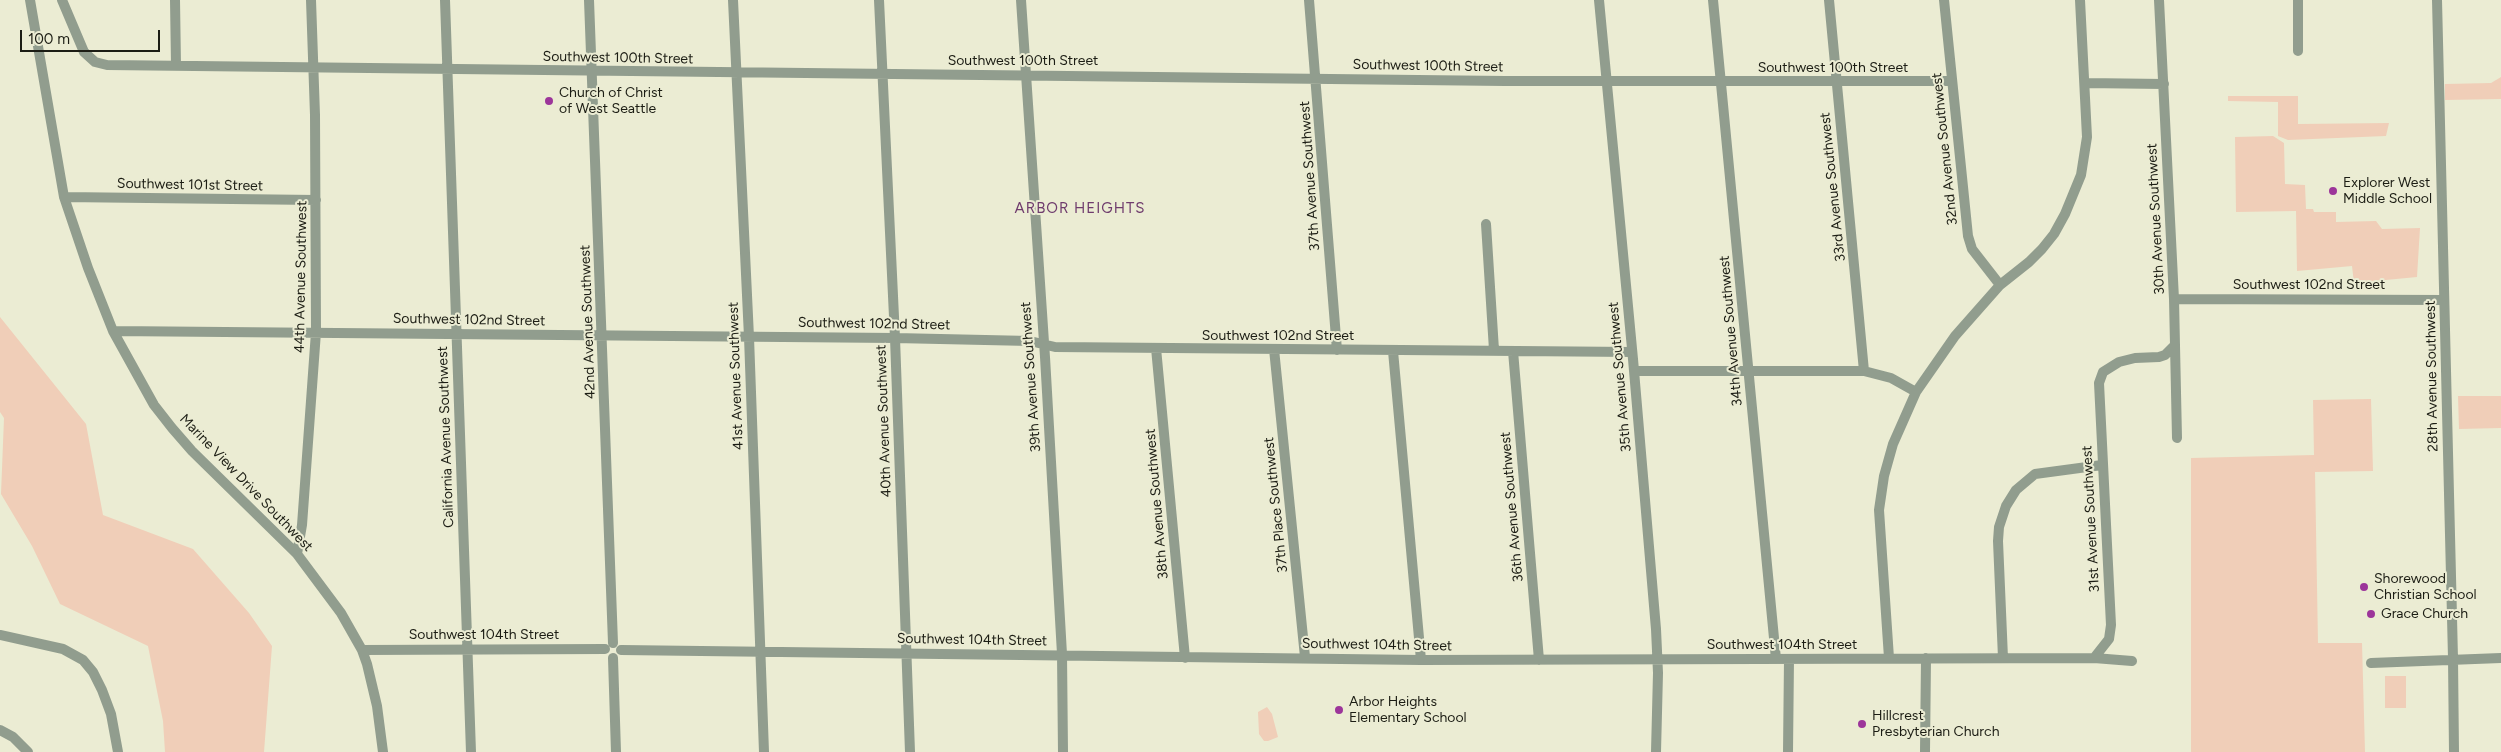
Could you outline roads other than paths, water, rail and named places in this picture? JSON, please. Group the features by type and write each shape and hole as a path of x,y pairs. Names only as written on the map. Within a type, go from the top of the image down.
{"street":[{"name":"Marine View Drive Southwest","path":"30,0 64,197 88,268 114,331 154,405 172,428 192,451 297,554 336,606 362,650 377,706 383,752"},
{"name":"Southwest 100th Street","path":"62,0 80,46 88,58 107,65 592,72 1025,74 1316,79 1952,81"},
{"path":"174,0 176,66"},
{"name":"44th Avenue Southwest","path":"297,554 302,525 316,332 316,200 311,0"},
{"name":"California Avenue Southwest","path":"445,0 471,752"},
{"name":"42nd Avenue Southwest","path":"589,0 616,752"},
{"name":"41st Avenue Southwest","path":"733,0 749,337 764,752"},
{"name":"40th Avenue Southwest","path":"879,0 895,338 910,752"},
{"name":"39th Avenue Southwest","path":"1021,0 1062,654 1063,752"},
{"name":"37th Avenue Southwest","path":"1309,0 1337,350"},
{"name":"35th Avenue Southwest","path":"1599,0 1634,371 1658,659 1656,752"},
{"name":"34th Avenue Southwest","path":"1713,0 1776,659"},
{"name":"33rd Avenue Southwest","path":"1829,0 1864,371"},
{"name":"32nd Avenue Southwest","path":"1944,0 1968,236 1972,249 2000,285"},
{"path":"1889,658 1879,510 1884,476 1893,444 1916,392 1955,336 2000,285 2029,262 2054,234 2071,199 2086,154 2085,83 2080,0"},
{"name":"30th Avenue Southwest","path":"2159,0 2174,299 2178,438"},
{"path":"2298,0 2298,51"},
{"name":"28th Avenue Southwest","path":"2436,0 2454,752"},
{"path":"2085,83 2164,84"},
{"name":"Southwest 101st Street","path":"64,197 316,200"},
{"path":"1486,224 1494,350"},
{"name":"Southwest 102nd Street","path":"2174,299 2444,300"},
{"name":"Southwest 102nd Street","path":"114,331 895,338 1030,341 1055,347 1632,352"},
{"name":"31st Avenue Southwest","path":"2094,658 2109,639 2111,626 2098,392 2103,372 2119,362 2135,358 2165,355 2175,345"},
{"name":"38th Avenue Southwest","path":"1156,348 1185,658"},
{"name":"37th Place Southwest","path":"1274,349 1305,658"},
{"path":"1393,350 1421,660"},
{"name":"36th Avenue Southwest","path":"1513,351 1539,660"},
{"path":"1634,371 1864,371 1891,378 1916,392"},
{"path":"2003,658 1999,527 2006,506 2016,490 2035,474 2102,465"},
{"path":"0,635 63,649 82,660 93,672 102,690 111,714 118,752"},
{"name":"Southwest 104th Street","path":"362,650 468,648 1421,660 2094,658 2132,661"},
{"path":"1925,752 1926,658"},
{"path":"2372,663 2438,662 2453,658 2501,658"},
{"path":"1788,752 1789,659"},
{"path":"0,730 13,737 28,752"}],"place":[{"name":"Church of Christ of West Seattle","path":"549,101"},
{"name":"Explorer West Middle School","path":"2333,191"},
{"name":"Shorewood Christian School","path":"2364,587"},
{"name":"Grace Church","path":"2371,614"},
{"name":"Arbor Heights Elementary School","path":"1339,710"},
{"name":"Hillcrest Presbyterian Church","path":"1862,724"}],"district":[{"name":"ARBOR HEIGHTS","path":"1080,209"}]}
